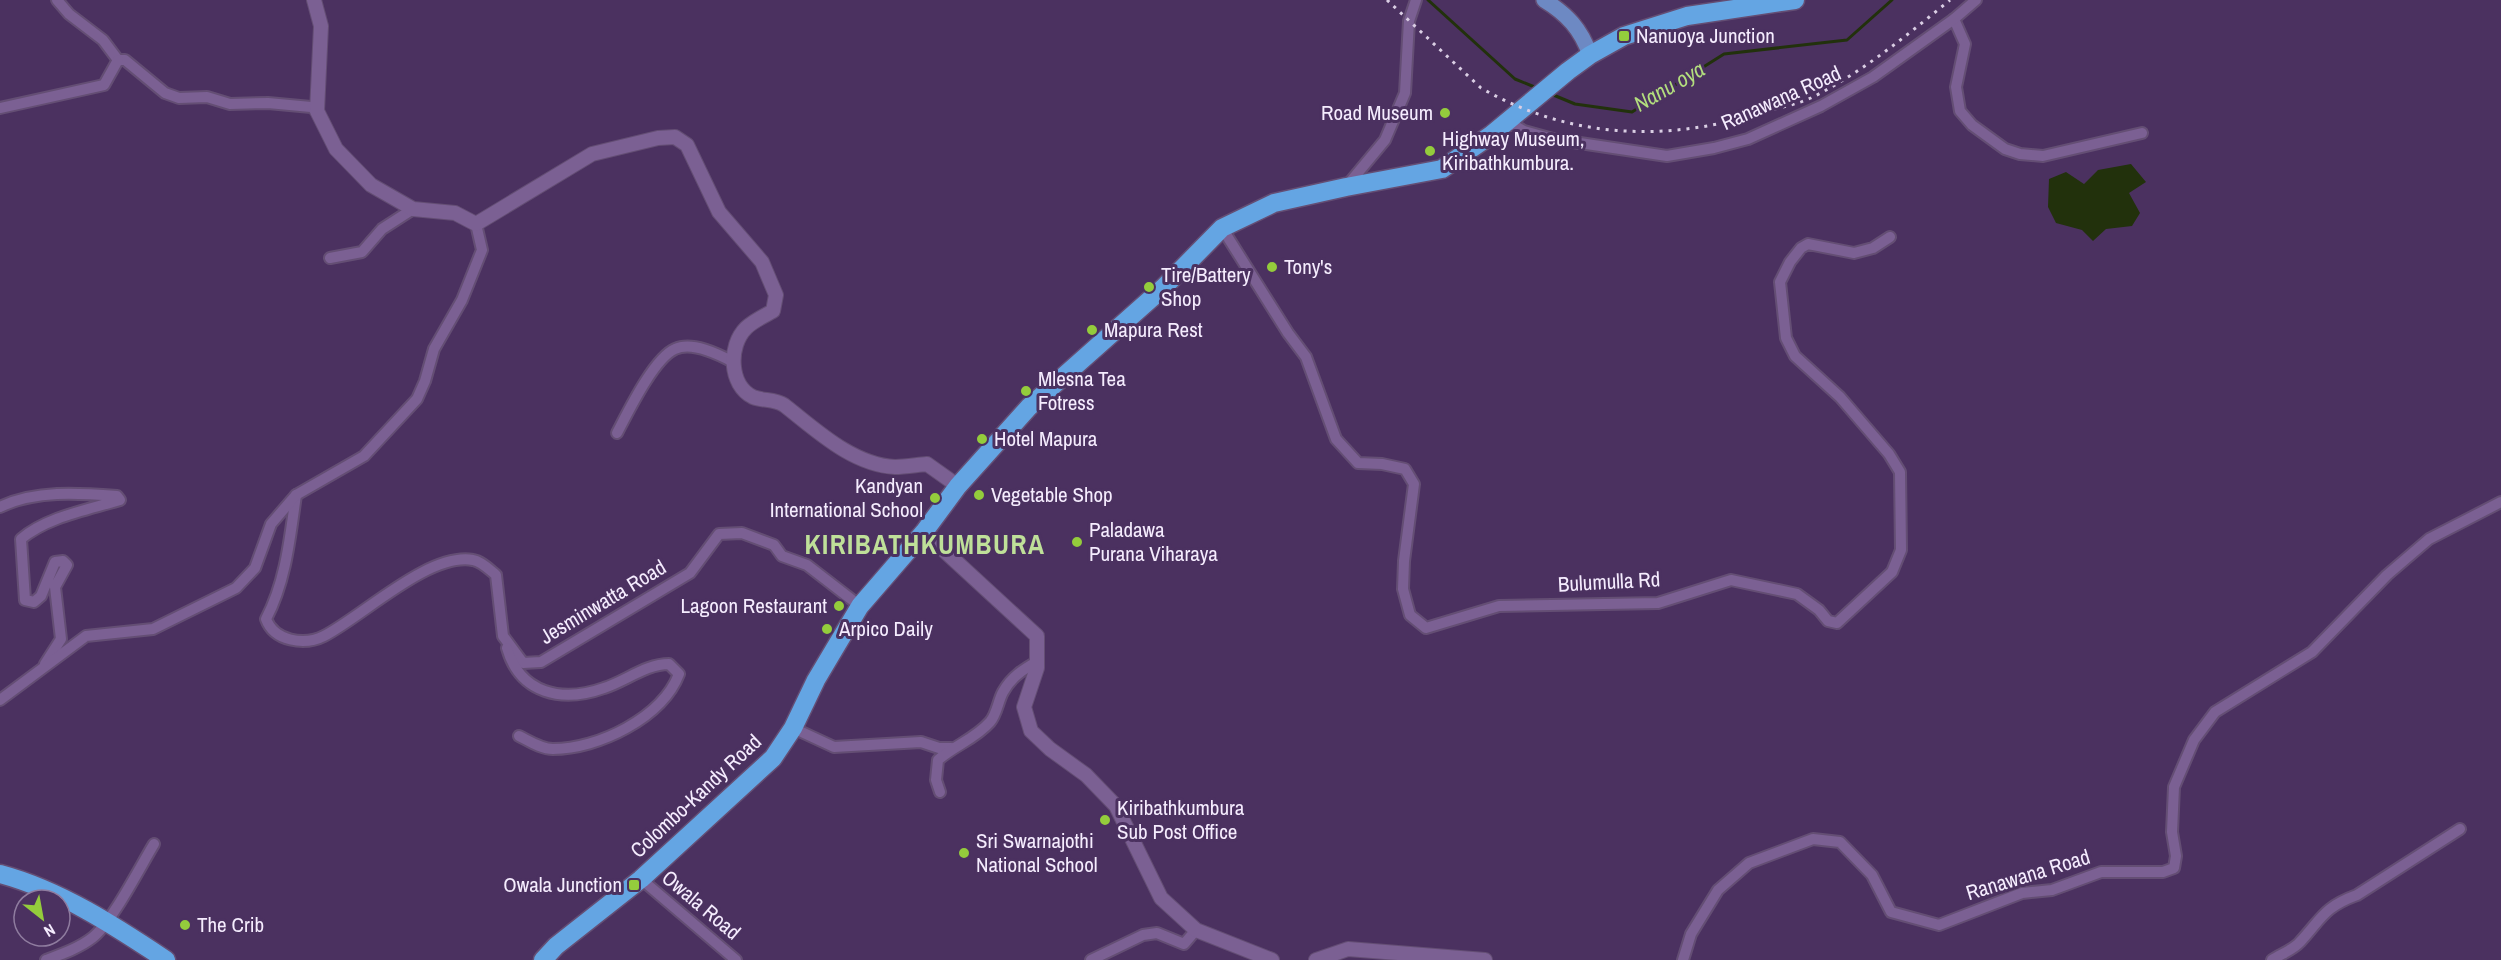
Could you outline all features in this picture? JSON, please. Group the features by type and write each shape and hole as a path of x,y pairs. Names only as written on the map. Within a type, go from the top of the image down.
{"highway":[{"name":"Colombo-Kandy Road","path":"543,960 556,946 641,879 773,758 793,728 816,680 860,606 924,532 958,486 1029,407 1163,288 1222,228 1274,203 1442,169 1477,146 1568,71 1590,55 1624,36 1687,16 1795,0"},
{"path":"0,874 20,879 107,921 166,960"}],"main road":[{"path":"314,0 321,26 317,111 336,149 371,185 413,209 454,213 476,224 592,154 658,138 675,137 687,145 719,212 762,262 776,296 773,311 745,329 735,350 733,362 744,390 754,397 782,404 830,443 867,460 893,467 927,464 958,486"},
{"path":"1544,0 1564,13 1576,26 1590,55"},
{"path":"924,532 1037,636 1035,670 1024,707 1031,731 1050,749 1086,775 1116,806 1161,898 1196,930 1272,960"},
{"path":"1316,960 1348,949 1485,960"}],"street":[{"path":"57,0 69,14 103,40 118,60"},
{"path":"1346,187 1385,140 1405,93 1409,21 1416,0"},
{"name":"Ranawana Road","path":"1507,121 1524,131 1553,140 1667,156 1714,148 1748,139 1852,89 1873,77 1954,19 1976,0"},
{"path":"1954,19 1965,44 1956,87 1960,111 1972,125 2005,148 2020,154 2043,156 2142,133"},
{"path":"0,108 104,85 118,60"},
{"path":"118,60 125,60 165,93 179,98 207,97 230,105 268,103 310,107 317,111"},
{"path":"330,258 362,252 382,229 413,209"},
{"path":"0,700 86,636 153,629 237,588 255,568 271,524 296,495 364,456 417,399 426,381 434,349 462,300 482,250 476,224"},
{"name":"Bulumulla Rd","path":"1222,228 1288,333 1306,357 1336,439 1358,463 1382,464 1405,469 1414,484 1404,561 1403,589 1410,615 1426,628 1499,606 1658,603 1731,580 1797,594 1819,610 1828,621 1837,623 1892,572 1901,550 1900,472 1889,453 1840,397 1795,356 1786,338 1780,282 1790,262 1801,248 1808,244 1854,253 1873,248 1890,237"},
{"path":"617,433 639,392 661,362 675,349 690,346 717,354 733,362"},
{"path":"0,507 15,499 70,494 117,496 120,500 49,522 32,530 21,539 25,600 34,602 41,596 55,562 63,561 68,565 56,587 60,639 41,671"},
{"name":"Jesminwatta Road","path":"296,495 289,547 276,599 266,619 269,627 280,637 297,641 322,637 423,571 448,561 475,560 496,575 503,636 523,663 541,662 690,573 719,534 742,533 774,545 782,556 807,565 860,606"},
{"name":"Ranawana Road","path":"1683,960 1691,934 1718,890 1749,862 1813,839 1840,842 1872,875 1892,912 1939,925 2022,893 2052,890 2101,872 2163,872 2174,868 2176,856 2172,832 2174,787 2194,740 2215,712 2312,652 2386,575 2429,540 2501,502"},
{"path":"503,636 508,652 522,679 546,693 577,694 603,689 659,664 669,664 679,674 675,685 653,709 637,722 598,742 552,749 533,744 519,736"},
{"path":"940,792 936,780 938,760 951,748 973,739 992,720 1003,690 1019,672 1035,670"},
{"path":"793,728 834,747 921,742 939,748 951,748"},
{"path":"2272,960 2300,942 2324,912 2339,901 2357,895 2460,829"},
{"path":"46,960 74,949 94,937 107,921 154,844"},
{"name":"Owala Road","path":"641,879 736,960"},
{"path":"1090,960 1143,935 1157,933 1184,944 1196,930"}],"shaded area":[{"path":"2131,164 2146,182 2129,193 2140,213 2132,226 2106,229 2093,241 2082,230 2056,223 2048,207 2049,179 2066,172 2084,184 2098,170"}],"waterway":[{"name":"Nanu oya","path":"1428,0 1515,79 1537,88"},
{"name":"Nanu oya","path":"1551,94 1575,104 1632,112 1724,54 1847,40 1892,0"}],"railway":[{"path":"1387,0 1481,88 1515,105 1550,118 1620,131 1656,131 1728,122 1808,99 1832,87 1867,64 1950,0"}],"place":[{"name":"Nanuoya Junction","path":"1624,36"},
{"name":"Road Museum","path":"1445,113"},
{"name":"Highway Museum, Kiribathkumbura.","path":"1430,151"},
{"name":"Tony's","path":"1272,267"},
{"name":"Tire/Battery Shop","path":"1149,287"},
{"name":"Mapura Rest","path":"1092,330"},
{"name":"Mlesna Tea Fotress","path":"1026,391"},
{"name":"Hotel Mapura","path":"982,439"},
{"name":"Vegetable Shop","path":"979,495"},
{"name":"Kandyan International School","path":"935,498"},
{"name":"Paladawa Purana Viharaya","path":"1077,542"},
{"name":"Lagoon Restaurant","path":"839,606"},
{"name":"Arpico Daily","path":"827,629"},
{"name":"Kiribathkumbura Sub Post Office","path":"1105,820"},
{"name":"Sri Swarnajothi National School","path":"964,853"},
{"name":"Owala Junction","path":"634,885"},
{"name":"The Crib","path":"185,925"}],"district":[{"name":"KIRIBATHKUMBURA","path":"925,545"}]}
